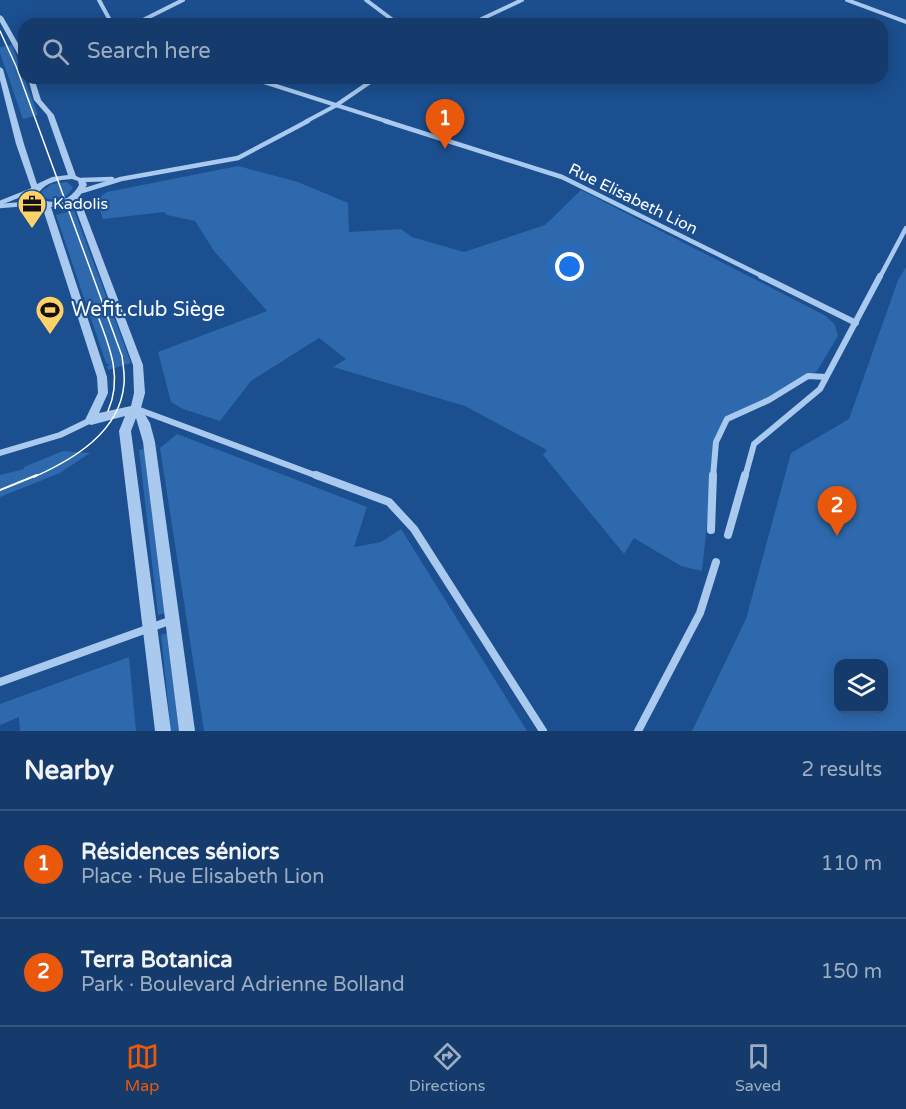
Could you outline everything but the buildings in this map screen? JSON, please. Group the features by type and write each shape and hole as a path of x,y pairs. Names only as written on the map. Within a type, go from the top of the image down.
{"street":[{"path":"99,0 109,18"},
{"path":"147,18 183,0"},
{"path":"366,0 390,18"},
{"path":"484,18 522,0"},
{"path":"847,0 906,22"},
{"path":"0,16 18,47"},
{"path":"0,69 8,94 13,124 35,189 33,197 42,204 102,377 103,393 92,420"},
{"path":"33,84 38,100 50,115 77,179 83,185 79,194 138,365 140,390 136,409 126,422 125,431 163,731"},
{"name":"Rue Elisabeth Lion","path":"269,84 572,181 856,323"},
{"path":"0,205 58,204 121,179 238,158 335,106 367,84"},
{"path":"0,205 50,180 121,179"},
{"path":"728,535 754,444 820,388 906,228"},
{"path":"711,530 710,507 716,442 727,419 769,400 808,376 826,377"},
{"path":"136,409 144,423 149,442 187,731"},
{"path":"0,453 60,435 92,420 136,409 389,502 414,529 543,731"},
{"path":"638,731 700,613 716,562"},
{"path":"0,682 172,620"}],"shaded area":[{"path":"12,45 18,61 18,84 26,84 38,115 23,119 0,53 0,47"},
{"path":"238,166 298,182 348,203 349,232 401,229 412,237 464,252 545,225 581,190 826,316 835,325 838,336 817,371 777,396 730,419 716,438 702,571 681,566 634,538 624,554 543,455 547,450 465,406 333,367 346,359 319,338 251,381 220,421 183,409 171,402 158,352 267,311 214,251 195,221 167,215 164,212 103,219 96,200 107,192"},
{"path":"67,182 73,187 64,197 50,199 42,196 42,191 52,184"},
{"path":"74,210 131,363 108,370 107,366 110,365 106,363 56,215"},
{"path":"906,267 906,731 692,731 746,619 791,453 849,419 898,280"},
{"path":"177,434 367,507 354,547 381,542 401,529 527,731 204,731 160,448"},
{"path":"145,448 165,613 158,615 139,450"},
{"path":"63,451 90,453 60,473 0,497 0,475 24,469 24,467"},
{"path":"168,633 179,731 171,731 161,635"},
{"path":"129,657 136,731 20,731 19,717 0,725 0,704"}],"tram line":[{"path":"0,31 18,71"},
{"path":"23,84 122,356 124,374 121,401 104,430 79,452 34,477"},
{"path":"99,319 113,365 114,387 108,411"},
{"path":"0,490 37,475"}],"place":[{"name":"Résidences séniors","path":"445,149"},
{"name":"Kadolis","path":"32,230"},
{"name":"Wefit.club Siège","path":"50,336"},
{"name":"Terra Botanica","path":"837,536"}]}
